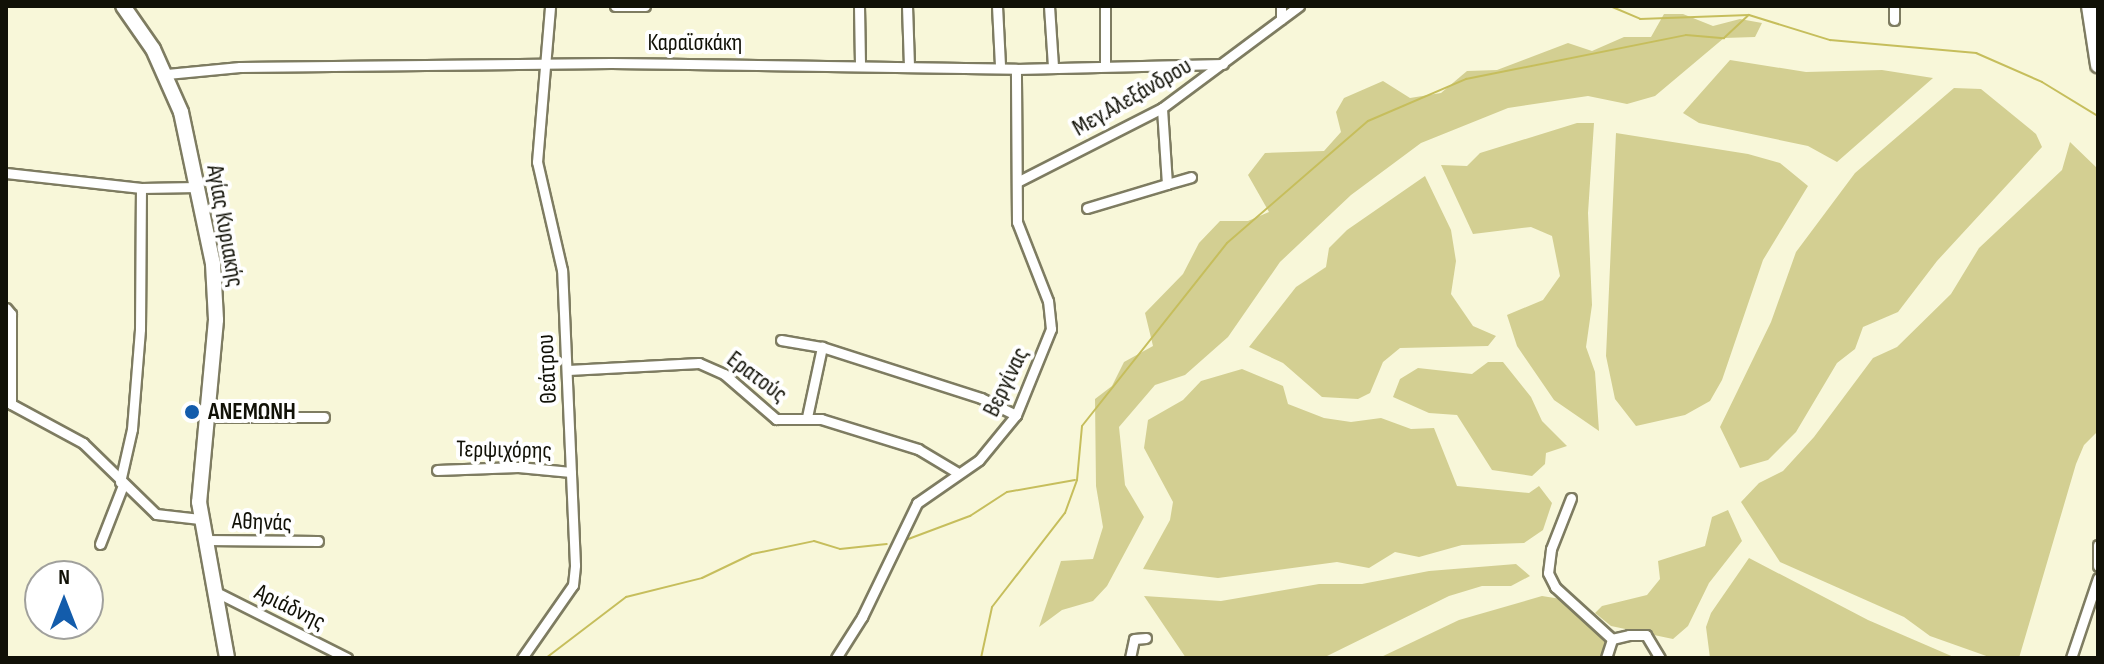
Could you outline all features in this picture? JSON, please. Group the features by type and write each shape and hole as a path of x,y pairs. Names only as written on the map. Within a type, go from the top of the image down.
{"street":[{"name":"Αγίας Κυριακής","path":"123,6 167,74 185,126 216,286 209,417 199,481 200,519 227,658"},
{"name":"Θεάτρου","path":"522,658 573,585 568,370 562,270 537,162 550,6"},
{"path":"615,6 645,6"},
{"path":"859,6 860,64"},
{"path":"907,6 909,65"},
{"path":"997,6 1000,65"},
{"path":"1049,6 1053,66"},
{"path":"1105,6 1105,65"},
{"path":"1281,6 1281,19"},
{"name":"Μεγ.Αλεξάνδρου","path":"1017,182 1162,108 1299,6"},
{"path":"1894,6 1894,20"},
{"path":"2089,11 2098,65"},
{"name":"Καραϊσκάκη","path":"167,74 240,67 860,64 1000,65 1016,69 1223,64"},
{"name":"Βεργίνας","path":"836,658 862,617 917,503 1000,438 1016,415 1051,320 1038,273 1018,229 1016,69"},
{"path":"1162,108 1167,184"},
{"path":"6,173 141,188 197,187"},
{"path":"1087,208 1191,177"},
{"path":"100,544 122,483 132,429 140,329 141,188"},
{"path":"6,308 11,314 9,401 70,433 156,514 200,519"},
{"path":"781,340 822,347 989,401 1016,415"},
{"path":"807,417 822,347"},
{"name":"Ερατούς","path":"568,370 699,363 724,374 776,419 807,417 918,449 958,473"},
{"path":"209,417 324,417"},
{"name":"Τερψιχόρης","path":"437,470 518,467 571,472"},
{"path":"1571,498 1551,549 1548,573 1555,587 1612,639 1646,635 1660,658"},
{"name":"Αθηνάς","path":"205,540 318,541"},
{"path":"2098,545 2098,566"},
{"path":"2071,658 2098,578"},
{"name":"Αριάδνης","path":"214,591 347,658"},
{"path":"1130,658 1134,639 1146,638"},
{"path":"1606,658 1612,639"}],"shaded area":[{"path":"1664,14 1683,14 1713,26 1740,19 1762,23 1755,37 1724,38 1655,96 1627,104 1588,96 1508,108 1421,143 1351,195 1280,262 1228,337 1185,375 1155,385 1119,427 1125,485 1144,517 1107,586 1093,601 1062,610 1039,627 1061,561 1093,559 1103,527 1096,486 1095,399 1112,386 1124,362 1153,346 1145,313 1183,274 1199,243 1220,221 1248,221 1269,212 1248,175 1265,153 1324,151 1341,132 1336,112 1344,98 1383,81 1410,98 1441,93 1467,71 1497,70 1568,43 1592,51 1624,37 1651,37"},
{"path":"1730,60 1806,72 1882,70 1933,78 1837,162 1808,146 1699,123 1683,113"},
{"path":"1954,88 1981,89 2036,134 2042,147 1937,261 1898,312 1863,327 1855,349 1837,363 1796,432 1768,460 1740,468 1720,427 1771,322 1796,252 1855,173"},
{"path":"1577,123 1594,123 1588,213 1592,305 1586,347 1595,372 1599,431 1554,400 1517,346 1507,315 1543,300 1560,276 1552,236 1531,227 1473,234 1441,165 1467,166 1480,153"},
{"path":"1616,133 1748,154 1780,163 1808,186 1763,260 1722,380 1710,401 1685,415 1636,426 1615,399 1606,356"},
{"path":"2070,142 2098,169 2097,432 2084,445 2076,464 2019,658 1992,658 1930,636 1904,617 1780,562 1741,502 1759,483 1783,471 1814,437 1873,358 1897,347 1951,294 1979,248 2062,170"},
{"path":"1425,176 1451,230 1456,261 1451,294 1473,326 1496,336 1488,346 1400,348 1383,362 1370,393 1358,399 1322,397 1283,363 1249,347 1296,287 1326,267 1329,248 1347,230"},
{"path":"1488,362 1503,362 1531,397 1542,421 1567,446 1546,453 1545,464 1532,476 1492,470 1457,415 1429,413 1393,397 1400,379 1418,368 1472,374"},
{"path":"1242,369 1283,386 1288,404 1324,418 1351,422 1381,418 1411,429 1434,428 1457,486 1529,493 1539,486 1552,503 1543,530 1524,543 1462,545 1419,557 1395,552 1369,568 1337,562 1218,578 1143,569 1170,520 1173,502 1144,448 1148,420 1183,400 1201,381"},
{"path":"1728,510 1742,541 1709,583 1688,626 1673,639 1611,626 1595,613 1602,606 1647,595 1660,579 1658,561 1705,546 1712,517"},
{"path":"1749,558 1868,620 1956,658 1710,658 1706,627 1711,613"},
{"path":"1516,564 1530,576 1511,586 1482,586 1449,596 1323,658 1186,658 1144,596 1221,601 1319,584 1362,584 1429,571"},
{"path":"1542,596 1561,599 1601,634 1609,646 1602,658 1379,658 1459,620"}],"waterway":[{"path":"1610,6 1640,19 1749,15 1830,40 1976,53 2042,82 2098,116"},
{"path":"981,658 992,607 1065,513 1077,480 1082,426 1227,243 1368,121 1466,79 1686,35 1724,38 1749,15"},
{"path":"903,541 970,516 1007,492 1075,480"},
{"path":"546,658 626,597 702,578 752,554 814,541 840,549 887,544"}],"place":[{"name":"ΑΝΕΜΩΝΗ","path":"192,412"}]}
